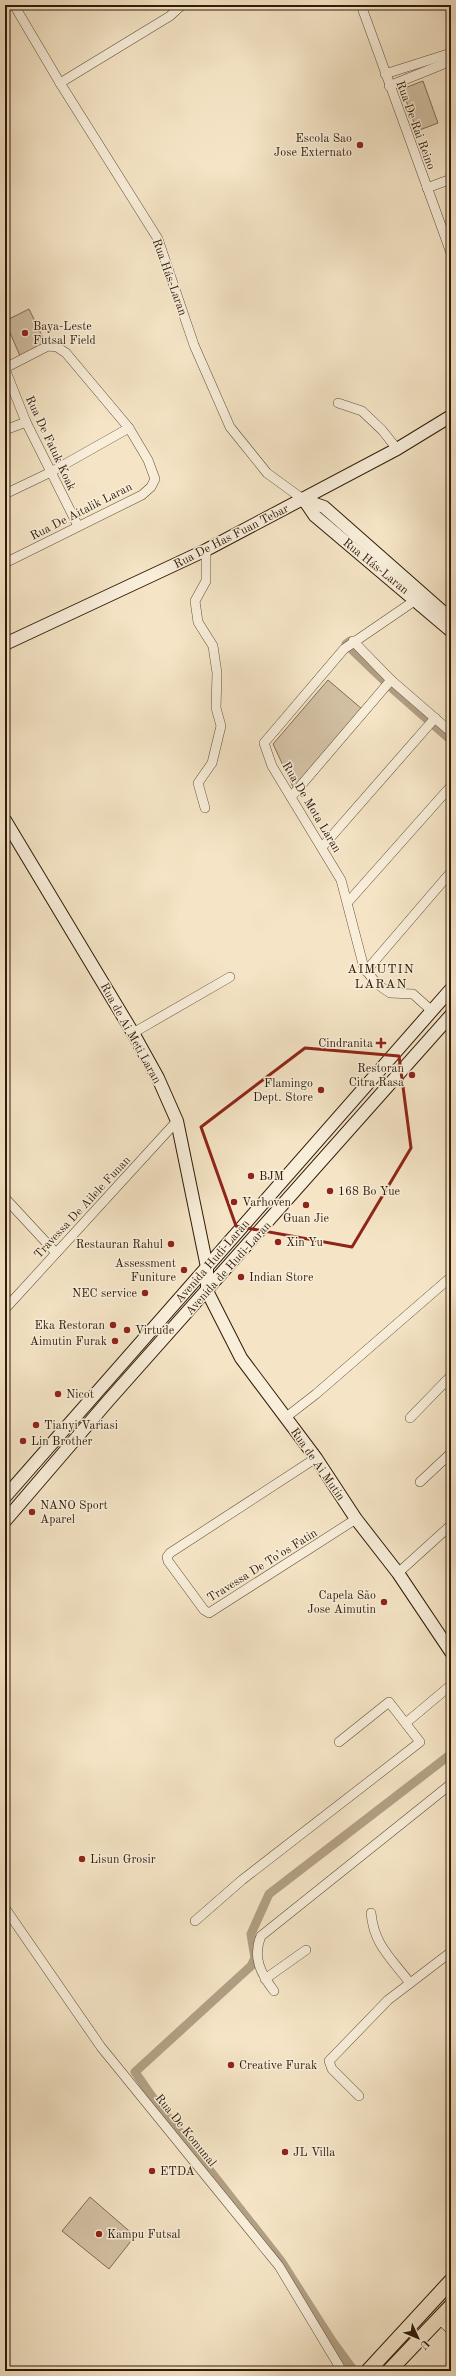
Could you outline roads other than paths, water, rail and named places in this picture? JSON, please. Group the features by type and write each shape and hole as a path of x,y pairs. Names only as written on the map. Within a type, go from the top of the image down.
{"main road":[{"name":"Rua De Has Fuan Tebar","path":"5,644 206,550 304,500 398,449 451,416"},
{"name":"Rua Hás-Laran","path":"304,500 324,507 420,597 451,631"},
{"name":"Rua Hás-Laran","path":"420,597 451,619"},
{"name":"Rua de Ai Meti Laran","path":"5,820 133,1033 158,1078 177,1121 207,1267"},
{"name":"Avenida Hudi-Laran","path":"5,1497 451,989"},
{"name":"Avenida de Hudi-Laran","path":"5,1521 108,1401 449,1023"},
{"name":"Rua de Ai Mutin","path":"207,1267 207,1291 241,1358 316,1458 356,1519 398,1573 451,1652"},
{"path":"368,2371 451,2281"},
{"path":"389,2371 451,2306"}],"street":[{"name":"Rua Hás-Laran","path":"14,5 60,83 158,239 194,345 230,427 267,473 304,500"},
{"path":"60,83 170,16 182,5"},
{"name":"Rua De Rai Reino","path":"361,5 389,86 451,253"},
{"path":"385,74 451,53"},
{"path":"389,86 451,61"},
{"path":"427,188 451,179"},
{"name":"Rua De Aitalik Laran","path":"5,368 48,346 57,347 66,353 129,428 148,460 155,479 151,487 142,495 5,563"},
{"name":"Rua De Fatuk Koak","path":"5,368 26,422 78,526"},
{"path":"338,403 362,411 382,430 398,449"},
{"path":"5,430 26,422"},
{"path":"5,494 51,472 129,428"},
{"path":"205,808 198,783 212,763 221,726 216,708 217,673 213,646 198,622 195,601 206,581 206,550"},
{"name":"Rua De Mota Laran","path":"420,597 353,641 344,649 264,743 272,766 323,846 342,880 366,971 377,984 390,993 413,994 432,1011"},
{"path":"353,641 391,680 451,732"},
{"path":"291,797 391,680"},
{"path":"323,846 435,718"},
{"path":"348,902 451,786"},
{"path":"366,971 451,872"},
{"path":"133,1033 230,977"},
{"name":"Travessa De Ailele Funan","path":"5,1309 177,1121"},
{"path":"5,1198 56,1252"},
{"path":"285,1418 316,1394 451,1277"},
{"path":"410,1418 449,1382"},
{"path":"420,1482 451,1454"},
{"name":"Travessa De To’os Fatin","path":"316,1458 170,1553 167,1557 168,1561 204,1610 209,1613 356,1519"},
{"path":"398,1573 449,1530"},
{"path":"406,1722 451,1685"},
{"path":"195,1921 242,1880 420,1744 406,1722 389,1702 339,1742"},
{"path":"274,1991 258,1966 257,1945 261,1936 451,1784"},
{"name":"Rua De Komunal","path":"5,1908 102,2047 278,2266 342,2371"},
{"path":"371,1912 372,1928 377,1941 410,1983"},
{"path":"265,1979 306,1950"},
{"path":"359,2096 332,2069 329,2061 388,2000 451,1952"},
{"path":"439,2319 451,2330"}],"waterway":[{"path":"350,641 346,644 393,689 451,740"},
{"path":"354,2371 332,2341 281,2261 153,2098 135,2072 251,1966 255,1958 251,1934 269,1894 451,1754"}],"place":[{"name":"Escola Sao Jose Externato","path":"360,145"},
{"name":"Baya-Leste Futsal Field","path":"25,333"},
{"name":"Cindranita","path":"381,1043"},
{"name":"Restoran Citra Rasa","path":"412,1075"},
{"name":"Flamingo Dept. Store","path":"321,1090"},
{"name":"BJM","path":"251,1176"},
{"name":"168 Bo Yue","path":"330,1191"},
{"name":"Varhoven","path":"234,1202"},
{"name":"Guan Jie","path":"306,1205"},
{"name":"Xin Yu","path":"278,1242"},
{"name":"Restauran Rahul","path":"171,1244"},
{"name":"Assessment Funiture","path":"184,1270"},
{"name":"Indian Store","path":"241,1277"},
{"name":"NEC service","path":"145,1293"},
{"name":"Eka Restoran","path":"113,1325"},
{"name":"Virtude","path":"127,1330"},
{"name":"Aimutin Furak","path":"115,1341"},
{"name":"Nicot","path":"58,1394"},
{"name":"Tianyi Variasi","path":"36,1425"},
{"name":"Lin Brother","path":"23,1441"},
{"name":"NANO Sport Aparel","path":"32,1512"},
{"name":"Capela São Jose Aimutin","path":"384,1602"},
{"name":"Lisun Grosir","path":"82,1859"},
{"name":"Creative Furak","path":"231,2065"},
{"name":"JL Villa","path":"285,2152"},
{"name":"ETDA","path":"152,2171"},
{"name":"Kampu Futsal","path":"99,2234"}],"district":[{"name":"AIMUTIN LARAN","path":"381,976"}]}
